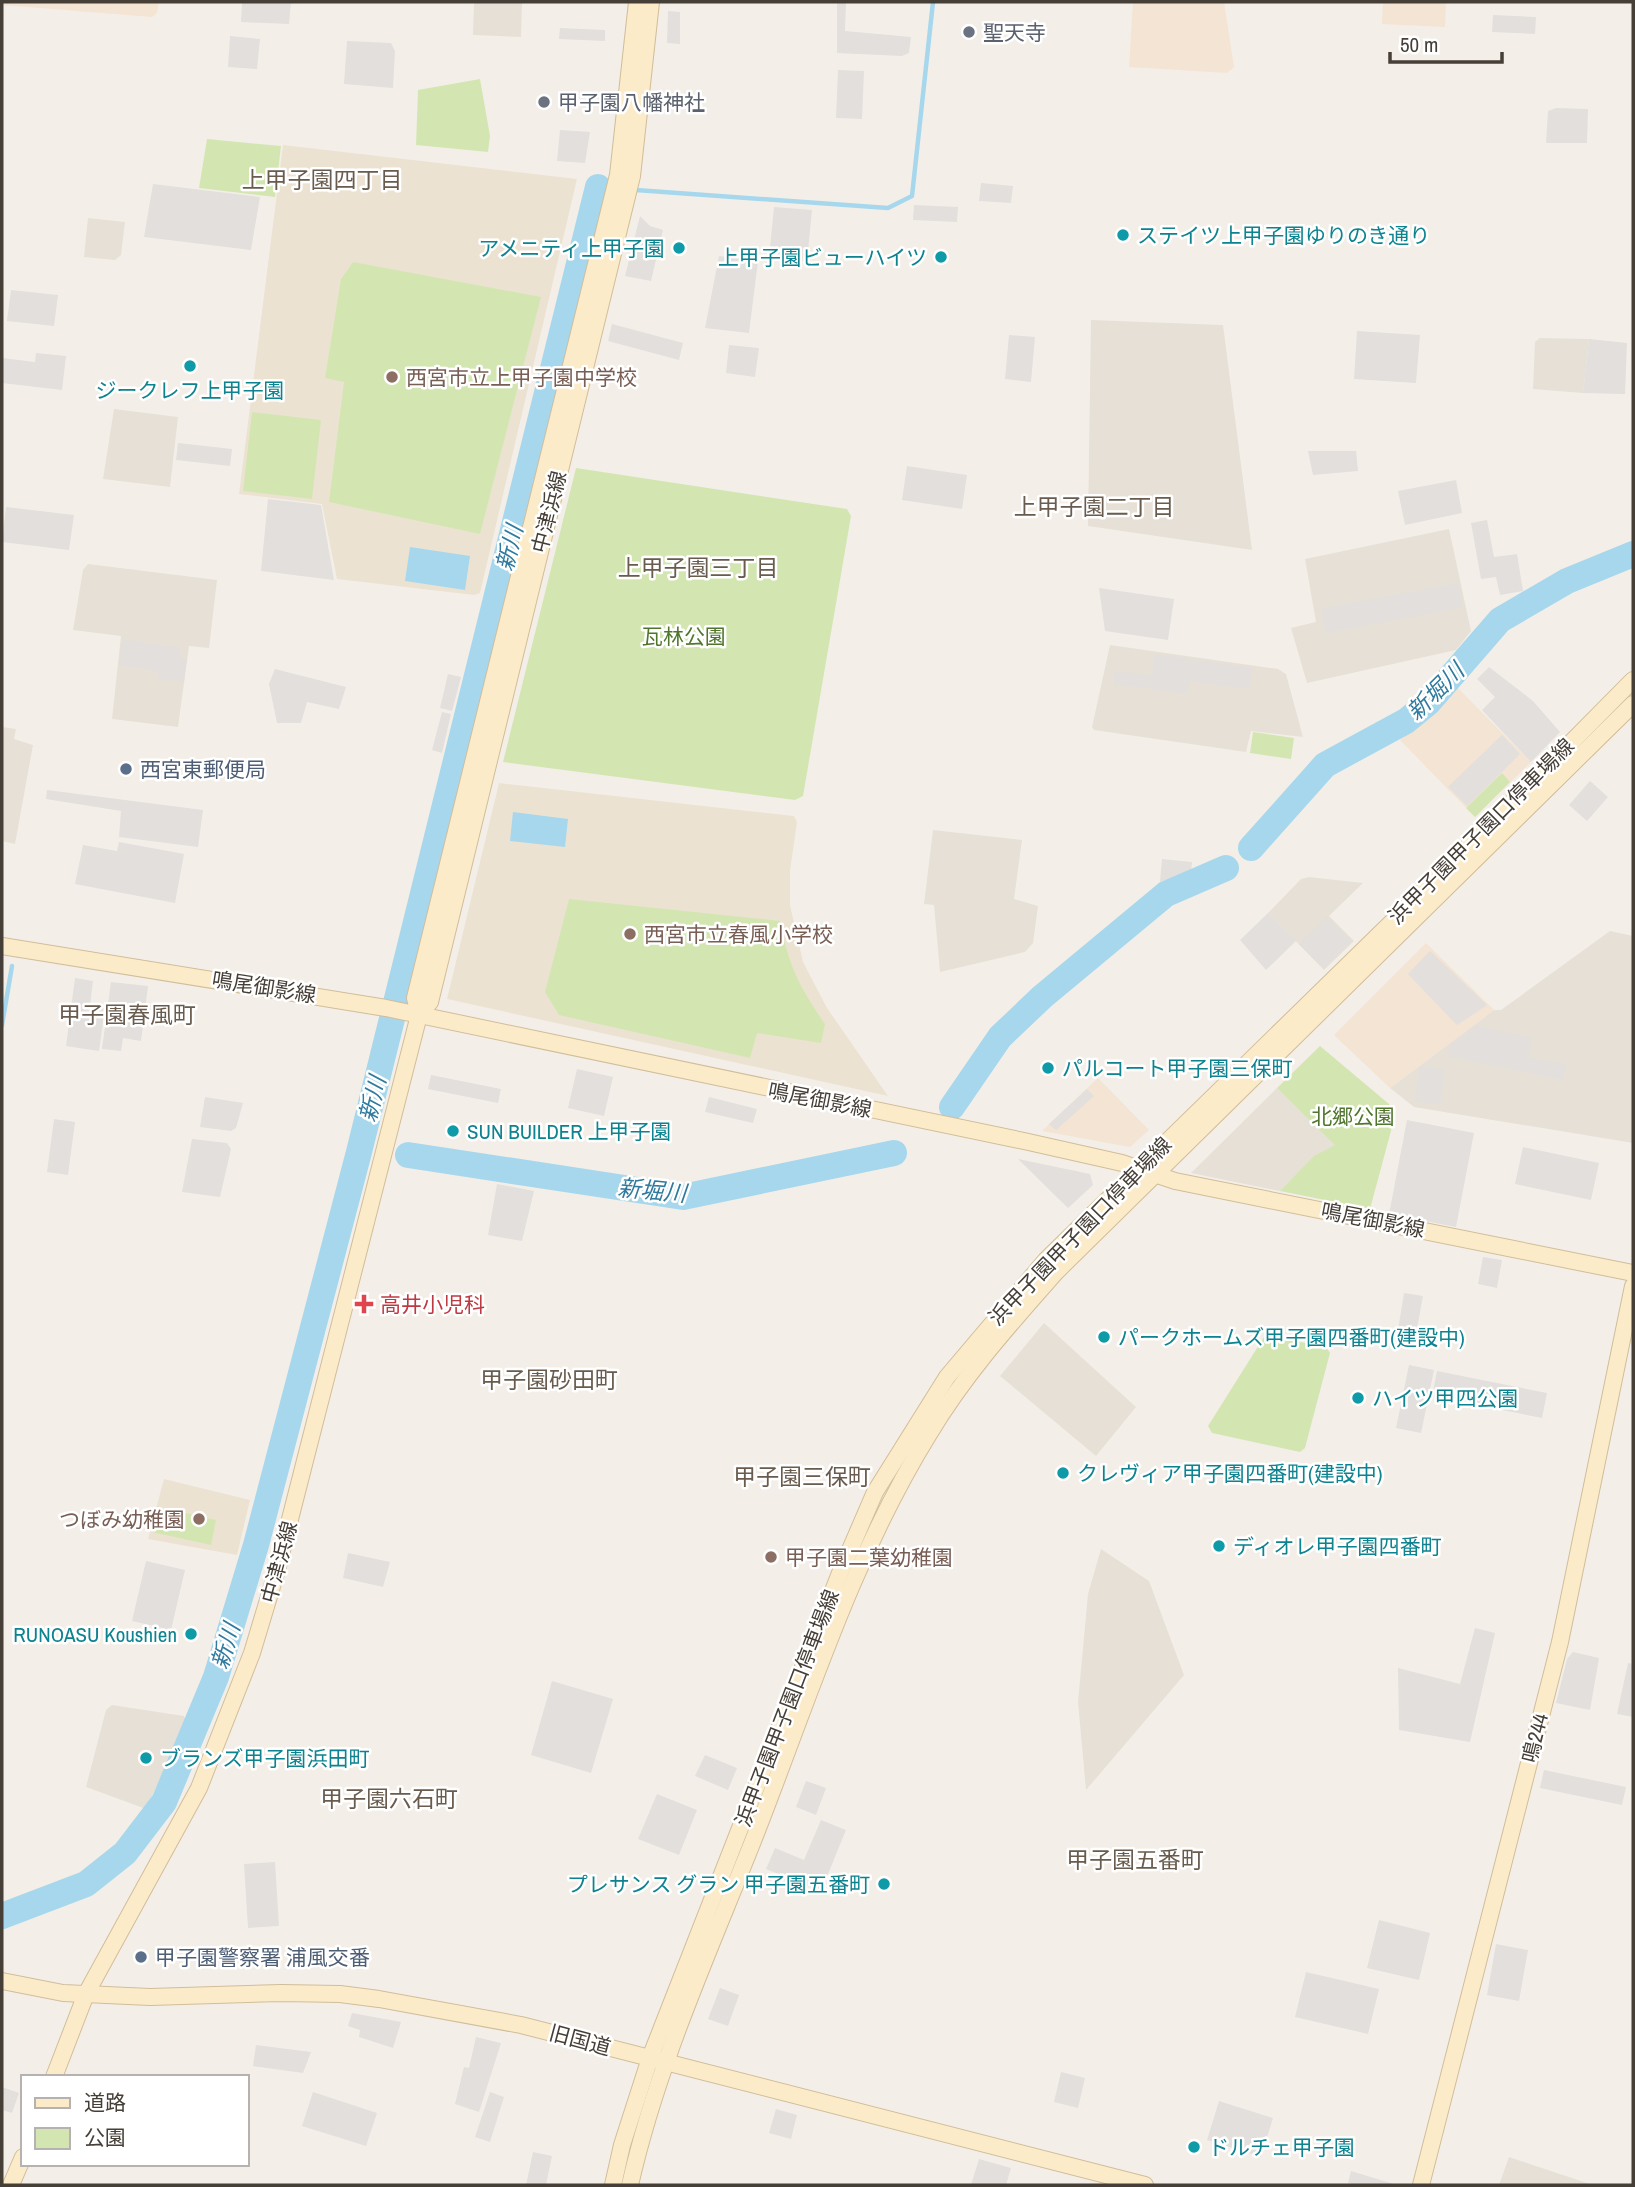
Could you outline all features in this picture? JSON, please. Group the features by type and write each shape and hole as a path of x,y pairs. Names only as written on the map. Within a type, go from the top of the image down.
{"street":[{"name":"中津浜線","path":"419,1015 415,998 618,175 637,2"},
{"name":"中津浜線","path":"55,2075 86,1994 199,1788 252,1653 281,1558 419,1015 430,1002 632,176 651,2"},
{"name":"浜甲子園甲子園口停車場線","path":"1147,1171 1633,680"},
{"name":"浜甲子園甲子園口停車場線","path":"613,2185 622,2145 658,2060 800,1675 875,1492 915,1425 981,1333 1046,1260 1147,1171 1633,704"},
{"name":"鳴尾御影線","path":"2,946 394,1009 1024,1141 1147,1171 1175,1181 1633,1273"},
{"name":"鳴244","path":"1421,2185 1560,1642 1633,1286"},
{"name":"旧国道","path":"2,1981 86,1994 150,1997 340,1994 521,2025 1145,2185"},
{"name":"浜甲子園甲子園口停車場線","path":"631,2185 658,2060"},
{"path":"11,2185 21,2162"}],"shaded area":[{"path":"2,2 159,2 157,13 152,17 2,5"},
{"path":"242,2 291,2 289,24 241,22"},
{"path":"474,2 522,2 521,37 473,35"},
{"path":"837,2 846,2 845,31 911,37 909,53 902,56 837,53"},
{"path":"1133,2 1224,2 1234,67 1227,73 1129,67"},
{"path":"1383,2 1446,2 1445,27 1382,24"},
{"path":"668,11 680,12 680,44 667,43"},
{"path":"1493,15 1536,17 1535,34 1492,32"},
{"path":"560,28 605,30 605,41 559,39"},
{"path":"230,36 260,39 257,69 228,67"},
{"path":"347,41 391,43 395,51 393,88 344,84"},
{"path":"838,70 864,71 862,119 836,118"},
{"path":"1556,108 1588,109 1587,143 1546,143 1548,111"},
{"path":"560,130 590,132 585,163 557,161"},
{"name":"西宮市立上甲子園中学校","path":"283,145 577,179 480,593 474,595 337,579 322,504 239,494"},
{"path":"981,183 1013,186 1011,203 979,201"},
{"path":"153,184 260,197 251,250 144,237"},
{"path":"914,205 958,207 957,222 913,220"},
{"path":"774,207 812,210 807,261 769,258"},
{"path":"640,216 650,226 663,230 651,281 625,276"},
{"path":"88,218 125,222 121,255 115,260 84,257"},
{"path":"719,256 758,261 749,333 705,328"},
{"path":"11,290 58,295 54,326 7,321"},
{"path":"1091,320 1223,325 1252,550 1088,526"},
{"path":"612,324 683,343 679,360 608,341"},
{"path":"1357,331 1420,335 1416,383 1354,379"},
{"path":"1009,335 1035,337 1031,382 1005,379"},
{"path":"1540,338 1589,339 1583,393 1533,389 1535,342"},
{"path":"1589,339 1627,343 1625,394 1583,393"},
{"path":"729,345 759,348 755,377 726,373"},
{"path":"36,353 66,356 62,390 2,383 2,358 35,362"},
{"path":"114,409 178,417 170,487 103,479"},
{"path":"178,443 232,449 230,466 176,460"},
{"path":"1308,451 1356,451 1358,471 1313,475"},
{"path":"907,466 967,475 962,509 902,500"},
{"path":"1456,480 1462,513 1405,525 1398,491"},
{"path":"268,499 321,505 334,580 261,571"},
{"path":"6,507 74,515 69,550 2,542"},
{"path":"1487,520 1494,557 1517,554 1523,591 1500,595 1496,577 1481,579 1471,523"},
{"path":"1449,529 1471,631 1456,650 1307,683 1291,628 1316,622 1305,559"},
{"path":"88,564 217,580 209,648 189,646 178,727 112,719 121,636 73,630 83,570"},
{"path":"1458,583 1463,607 1326,633 1321,609"},
{"path":"1099,588 1174,599 1168,640 1105,631"},
{"path":"123,640 180,648 179,658 187,659 184,681 158,678 158,671 119,665"},
{"path":"1110,645 1278,669 1286,674 1303,737 1251,731 1246,752 1094,730 1092,727"},
{"path":"1155,654 1252,668 1249,689 1189,681 1187,694 1114,684 1115,671 1152,676"},
{"path":"1489,667 1533,701 1560,732 1531,762 1482,710 1495,697 1477,679"},
{"path":"275,669 346,687 339,709 307,702 301,723 277,723 269,684"},
{"path":"448,674 461,677 452,711 440,708"},
{"path":"1456,686 1531,762 1475,817 1400,740"},
{"path":"442,712 451,714 442,753 432,750"},
{"path":"2,727 16,729 14,739 33,745 15,844 2,841"},
{"path":"1502,735 1520,754 1467,806 1448,787"},
{"path":"1590,781 1608,797 1587,821 1569,805"},
{"name":"西宮市立春風小学校","path":"499,783 794,816 797,822 790,871 790,905 803,962 827,1008 888,1096 447,999"},
{"path":"47,790 203,810 198,847 119,837 121,811 46,799"},
{"path":"933,830 1022,840 1014,899 1038,906 1033,943 1025,952 940,972 934,905 924,904"},
{"path":"119,842 184,854 175,903 75,884 83,845 117,851"},
{"path":"1162,859 1192,862 1191,872 1160,882"},
{"path":"1309,877 1363,883 1329,916 1354,941 1324,970 1268,913 1301,879"},
{"path":"1268,913 1296,941 1266,970 1240,940"},
{"path":"1327,917 1351,941 1324,968 1299,944"},
{"path":"1610,931 1633,936 1633,1143 1414,1107 1390,1088 1494,1010 1501,1010"},
{"path":"1426,943 1494,1010 1390,1088 1334,1035"},
{"path":"1430,951 1487,1005 1457,1025 1408,974"},
{"path":"75,978 93,981 90,1005 105,1008 99,1051 66,1046"},
{"path":"111,982 148,986 141,1041 123,1038 121,1051 102,1049"},
{"path":"1477,1026 1532,1038 1528,1057 1566,1065 1563,1080 1448,1056 1451,1044"},
{"path":"1420,1066 1445,1070 1440,1105 1415,1101"},
{"path":"577,1069 613,1077 604,1116 568,1108"},
{"path":"431,1075 501,1089 498,1103 428,1089"},
{"path":"1098,1078 1149,1130 1130,1147 1042,1131"},
{"path":"1277,1088 1336,1145 1314,1157 1280,1191 1191,1173"},
{"path":"1087,1089 1094,1096 1056,1130 1049,1124"},
{"path":"205,1097 243,1103 236,1128 231,1131 200,1127"},
{"path":"709,1097 757,1109 753,1123 705,1112"},
{"path":"54,1119 75,1122 68,1175 47,1172"},
{"path":"1407,1120 1474,1133 1456,1227 1389,1214"},
{"path":"192,1139 227,1143 231,1149 220,1197 182,1192"},
{"path":"1523,1147 1599,1163 1591,1200 1515,1184"},
{"path":"1018,1159 1090,1174 1093,1185 1068,1208"},
{"path":"497,1184 534,1191 522,1241 488,1235"},
{"path":"1483,1257 1502,1260 1497,1288 1478,1284"},
{"path":"1404,1293 1423,1296 1414,1345 1396,1342"},
{"path":"1044,1323 1136,1407 1096,1456 1000,1376"},
{"path":"1409,1365 1434,1370 1421,1433 1396,1428"},
{"path":"1437,1371 1547,1393 1542,1418 1432,1396"},
{"name":"つぼみ幼稚園","path":"164,1479 250,1500 237,1555 148,1539"},
{"path":"1101,1549 1149,1581 1184,1675 1086,1790 1078,1702 1088,1594"},
{"path":"348,1553 390,1562 383,1587 343,1578"},
{"path":"146,1561 185,1570 171,1630 132,1621"},
{"path":"1475,1628 1495,1633 1470,1742 1399,1730 1398,1668 1460,1684"},
{"path":"1573,1652 1599,1658 1590,1710 1556,1703 1567,1659"},
{"path":"1628,1663 1633,1664 1633,1717 1617,1714"},
{"path":"552,1681 613,1699 591,1773 531,1755"},
{"path":"112,1705 184,1716 186,1721 146,1809 86,1787 106,1710"},
{"path":"705,1755 737,1768 728,1790 695,1776"},
{"path":"1544,1770 1626,1787 1622,1805 1540,1788"},
{"path":"806,1781 826,1788 816,1815 796,1807"},
{"path":"657,1794 697,1810 679,1855 638,1839"},
{"path":"821,1820 846,1830 821,1891 766,1869 775,1848 804,1860"},
{"path":"275,1862 279,1926 248,1928 244,1864"},
{"path":"1379,1920 1430,1933 1419,1980 1367,1968"},
{"path":"1496,1944 1528,1950 1519,2001 1487,1995"},
{"path":"1306,1972 1379,1989 1368,2034 1295,2017"},
{"path":"720,1988 739,1995 728,2026 708,2019"},
{"path":"352,2013 401,2022 393,2048 359,2037 360,2030 348,2026"},
{"path":"476,2037 501,2043 479,2112 455,2104 464,2067 469,2068"},
{"path":"256,2045 311,2052 303,2073 253,2066"},
{"path":"1061,2072 1085,2078 1078,2108 1054,2102"},
{"path":"2,2087 19,2093 12,2113 2,2110"},
{"path":"313,2092 377,2113 366,2146 302,2126"},
{"path":"490,2092 504,2097 490,2142 475,2137"},
{"path":"1219,2101 1273,2118 1261,2157 1207,2140"},
{"path":"776,2109 797,2115 791,2139 769,2133"},
{"path":"533,2152 552,2156 546,2185 526,2185"},
{"path":"1509,2157 1593,2185 1499,2185"},
{"path":"979,2159 1011,2168 1006,2185 971,2185"},
{"path":"1351,2171 1397,2185 1348,2183"}],"green space":[{"path":"480,79 490,136 488,152 416,145 418,90"},
{"path":"207,139 281,146 275,197 199,188"},
{"path":"353,262 541,297 480,534 329,502 344,382 325,378 341,279"},
{"path":"252,412 321,420 312,499 243,491"},
{"name":"瓦林公園","path":"576,468 847,509 851,516 803,796 795,800 503,762"},
{"path":"1253,732 1294,738 1291,759 1250,753"},
{"path":"1502,773 1510,782 1475,817 1466,808"},
{"path":"569,899 780,921 796,976 825,1024 821,1043 757,1033 750,1058 559,1015 545,992"},
{"name":"北郷公園","path":"1320,1046 1389,1104 1395,1116 1370,1209 1280,1191 1314,1156 1335,1145 1277,1088"},
{"path":"1264,1337 1326,1347 1330,1353 1305,1448 1300,1452 1212,1433 1208,1426"},
{"path":"158,1507 216,1520 211,1545 152,1532"}],"water":[{"path":"410,547 470,556 465,590 405,581"},
{"path":"513,812 568,819 565,847 510,841"}],"waterway":[{"path":"636,190 888,208 912,196 933,2"},
{"name":"新川","path":"2,1916 86,1884 125,1853 164,1802 216,1677 256,1545 359,1152 598,187"},
{"name":"新堀川","path":"1251,848 1325,765 1406,721 1428,703 1500,620 1567,581 1633,554"},
{"name":"新堀川","path":"952,1107 1000,1037 1042,997 1166,894 1226,868"},
{"path":"2,1025 12,966"},
{"name":"新堀川","path":"408,1155 683,1197 894,1153"}],"place":[{"name":"聖天寺","path":"969,32"},
{"name":"甲子園八幡神社","path":"544,102"},
{"name":"ステイツ上甲子園ゆりのき通り","path":"1123,235"},
{"name":"アメニティ上甲子園","path":"679,248"},
{"name":"上甲子園ビューハイツ","path":"941,257"},
{"name":"ジークレフ上甲子園","path":"190,366"},
{"name":"西宮市立上甲子園中学校","path":"392,377"},
{"name":"西宮東郵便局","path":"126,769"},
{"name":"西宮市立春風小学校","path":"630,934"},
{"name":"パルコート甲子園三保町","path":"1048,1068"},
{"name":"SUN BUILDER 上甲子園","path":"453,1131"},
{"name":"高井小児科","path":"364,1304"},
{"name":"パークホームズ甲子園四番町(建設中)","path":"1104,1337"},
{"name":"ハイツ甲四公園","path":"1358,1398"},
{"name":"クレヴィア甲子園四番町(建設中)","path":"1063,1473"},
{"name":"つぼみ幼稚園","path":"199,1519"},
{"name":"ディオレ甲子園四番町","path":"1219,1546"},
{"name":"甲子園二葉幼稚園","path":"771,1557"},
{"name":"RUNOASU Koushien","path":"191,1634"},
{"name":"ブランズ甲子園浜田町","path":"146,1758"},
{"name":"プレサンス グラン 甲子園五番町","path":"884,1884"},
{"name":"甲子園警察署 浦風交番","path":"141,1957"},
{"name":"ドルチェ甲子園","path":"1194,2147"}],"district":[{"name":"上甲子園四丁目","path":"322,179"},
{"name":"上甲子園二丁目","path":"1094,506"},
{"name":"上甲子園三丁目","path":"698,567"},
{"name":"甲子園春風町","path":"127,1014"},
{"name":"甲子園砂田町","path":"549,1379"},
{"name":"甲子園三保町","path":"802,1476"},
{"name":"甲子園六石町","path":"389,1798"},
{"name":"甲子園五番町","path":"1135,1859"}]}
